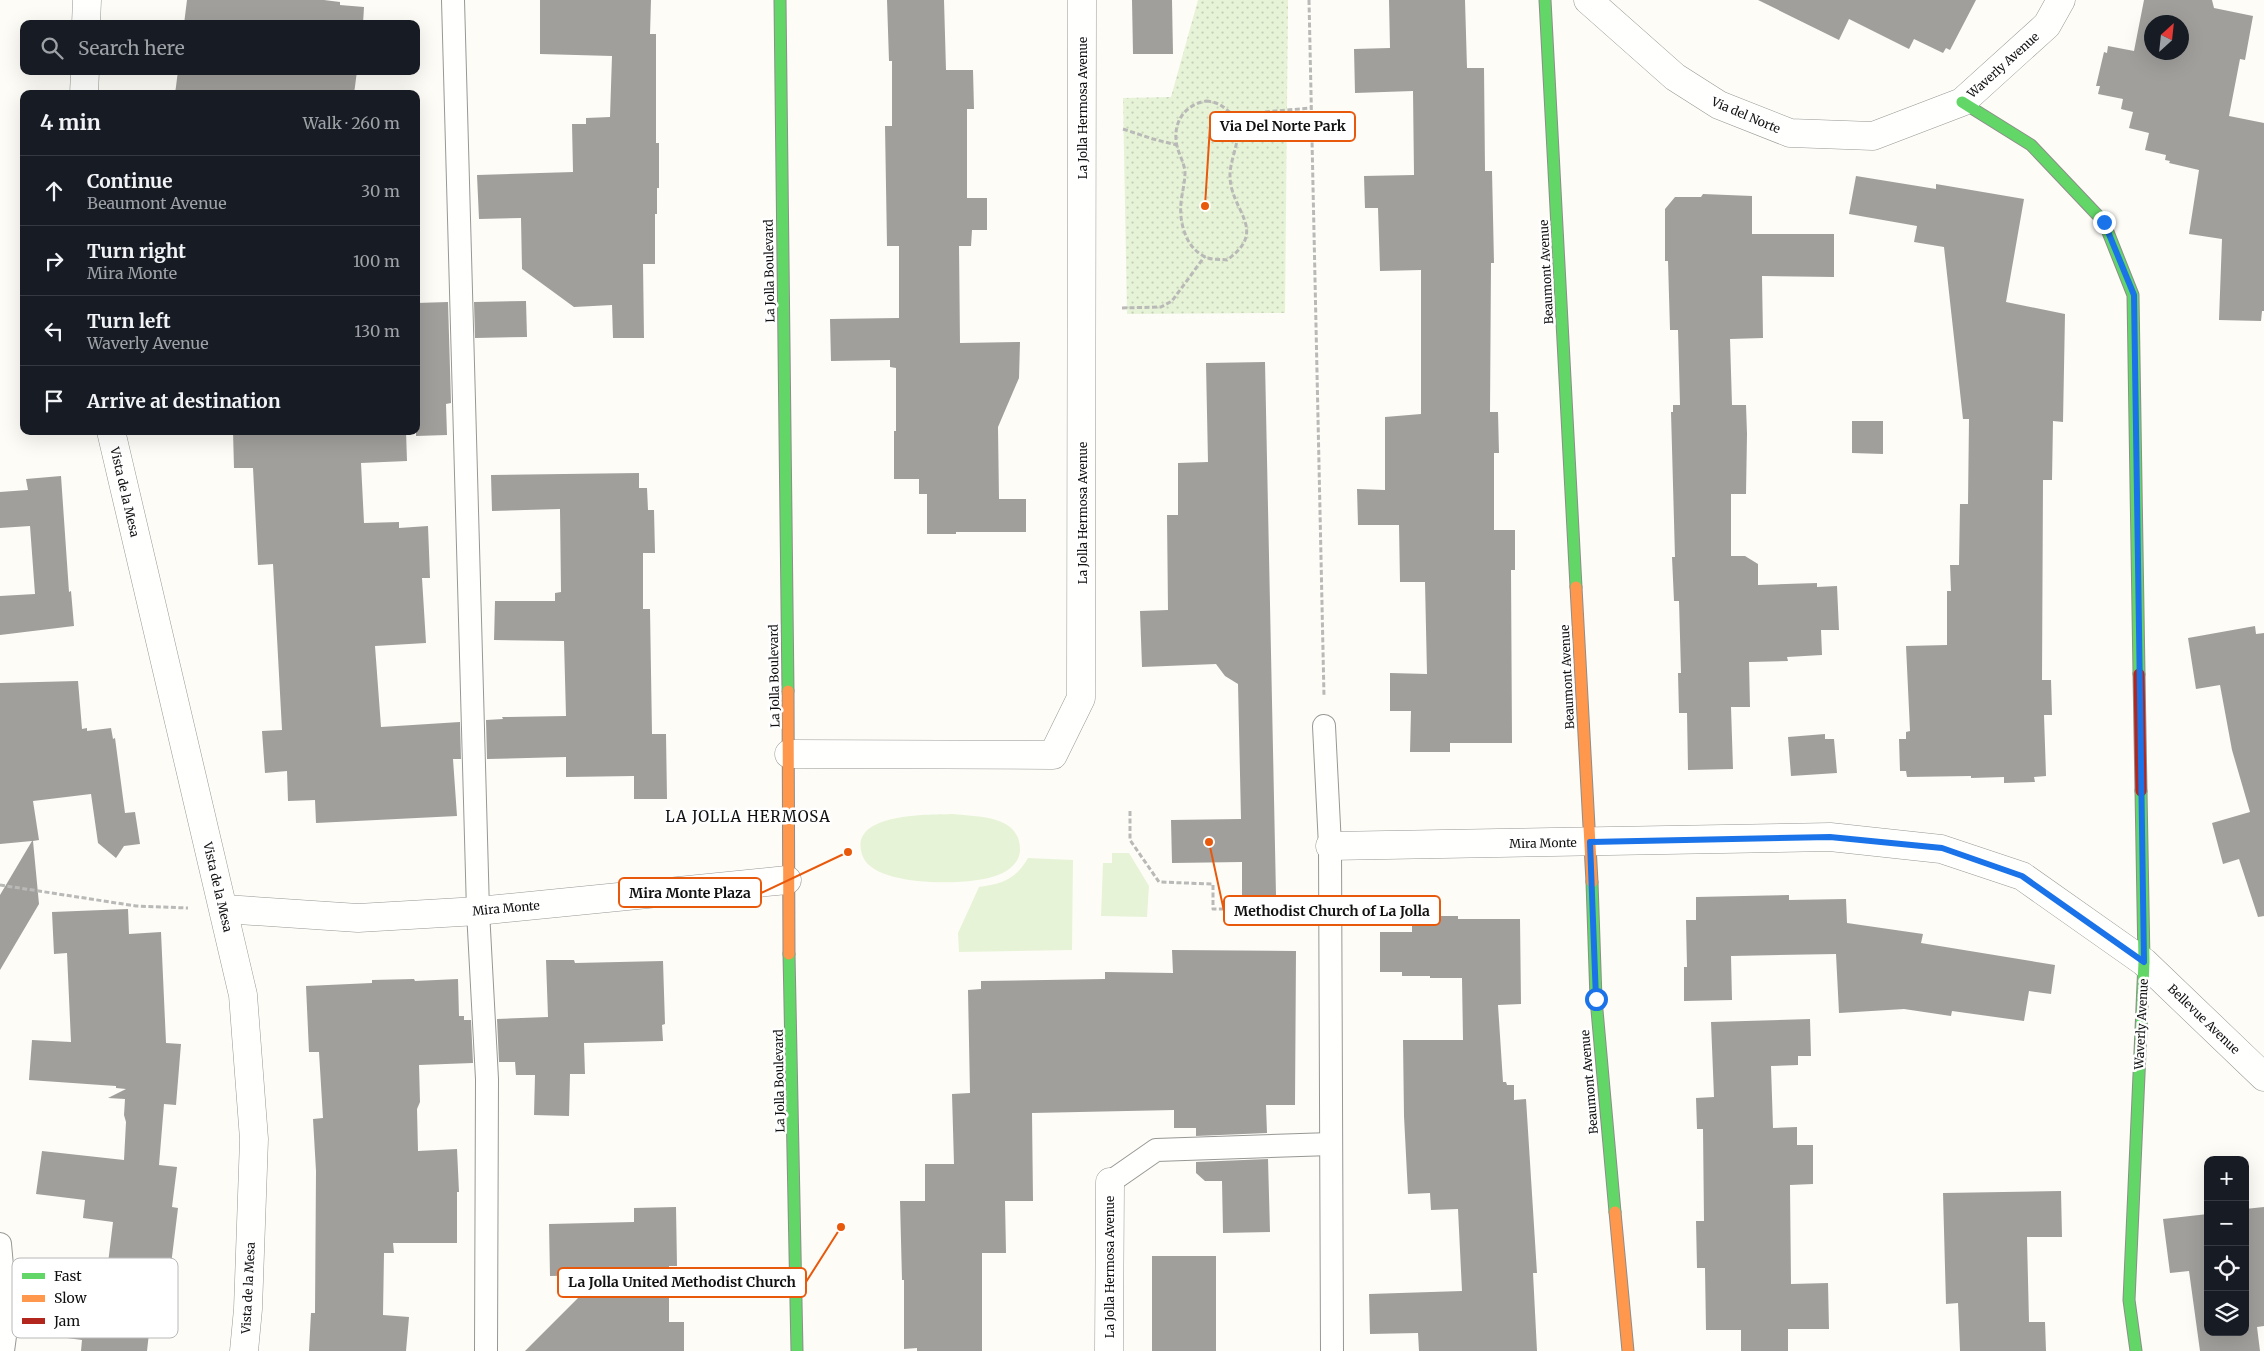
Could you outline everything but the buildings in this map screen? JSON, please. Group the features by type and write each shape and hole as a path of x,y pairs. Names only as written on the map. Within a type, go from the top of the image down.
{"street":[{"path":"86,20 87,0"},
{"name":"La Jolla Boulevard","path":"780,0 789,754 787,880 793,1064 798,1351"},
{"name":"La Jolla Hermosa Avenue","path":"789,754 1053,755 1082,698 1082,0"},
{"name":"Beaumont Avenue","path":"1545,0 1590,842 1596,999 1628,1351"},
{"name":"Via del Norte","path":"1588,0 1675,77 1719,105 1790,133 1873,136 1962,102"},
{"name":"Waverly Avenue","path":"2061,0 2047,25 1962,102 2031,145 2104,222 2134,295 2144,962 2128,1300 2136,1351"},
{"path":"84,90 85,75"},
{"name":"Vista de la Mesa","path":"112,435 243,995 254,1139 248,1309 244,1351"},
{"name":"Mira Monte","path":"1330,846 1830,837 1942,848 2022,876 2144,962"},
{"name":"Mira Monte","path":"224,909 358,918 478,911 787,880"},
{"name":"Bellevue Avenue","path":"2144,962 2264,1077"},
{"name":"La Jolla Hermosa Avenue","path":"1109,1351 1110,1182"}],"lane":[{"path":"453,0 478,911 487,1079 486,1351"},
{"path":"1324,726 1330,846 1332,1351"},
{"path":"1110,1182 1156,1150 1331,1144"},
{"path":"0,1244 7,1321 3,1351"}],"path":[{"path":"1309,0 1324,726"},
{"path":"1197,102 1217,102 1230,112 1238,125 1235,157 1230,174 1234,197 1246,220 1247,235 1240,250 1227,260 1205,256 1195,249 1186,236 1182,222 1181,203 1185,171 1177,145 1177,126 1184,110 1197,102"},
{"path":"1238,125 1264,112 1311,108"},
{"path":"1123,129 1177,145"},
{"path":"1122,308 1161,307 1172,301 1205,256"},
{"path":"1130,811 1130,840 1159,882 1212,884 1213,909 1330,910"},
{"path":"0,885 136,906 224,909"}],"green space":[{"path":"1198,0 1288,0 1285,313 1127,314 1123,98 1171,97"},
{"path":"953,814 997,820 1014,830 1020,851 1016,863 1010,869 986,879 926,882 886,874 872,867 863,857 861,842 866,831 877,824 909,816"},
{"path":"1112,853 1129,853 1149,886 1147,917 1101,916 1103,863 1112,863"},
{"path":"1028,858 1073,860 1072,950 959,952 958,933 979,887 1008,879 1019,871"}],"traffic: fast":[{"path":"780,0 788,691"},
{"path":"1545,0 1576,587"},
{"path":"1962,102 2031,145 2104,222 2133,295 2139,674"},
{"path":"2136,1351 2129,1300 2144,962 2141,791"},
{"path":"1592,882 1596,999 1615,1212"},
{"path":"789,954 797,1351"}],"traffic: slow":[{"path":"1576,587 1592,882"},
{"path":"788,691 789,954"},
{"path":"1615,1212 1628,1351"}],"traffic: jam":[{"path":"2139,674 2141,791"}],"place":[{"name":"Via Del Norte Park","path":"1205,206"},
{"name":"Methodist Church of La Jolla","path":"1209,842"},
{"name":"Mira Monte Plaza","path":"848,852"},
{"name":"La Jolla United Methodist Church","path":"841,1227"}],"district":[{"name":"LA JOLLA HERMOSA","path":"748,816"}],"route":[{"path":"1596,999 1590,842 1830,837 1942,848 2022,876 2144,962 2134,295 2104,222"}]}
